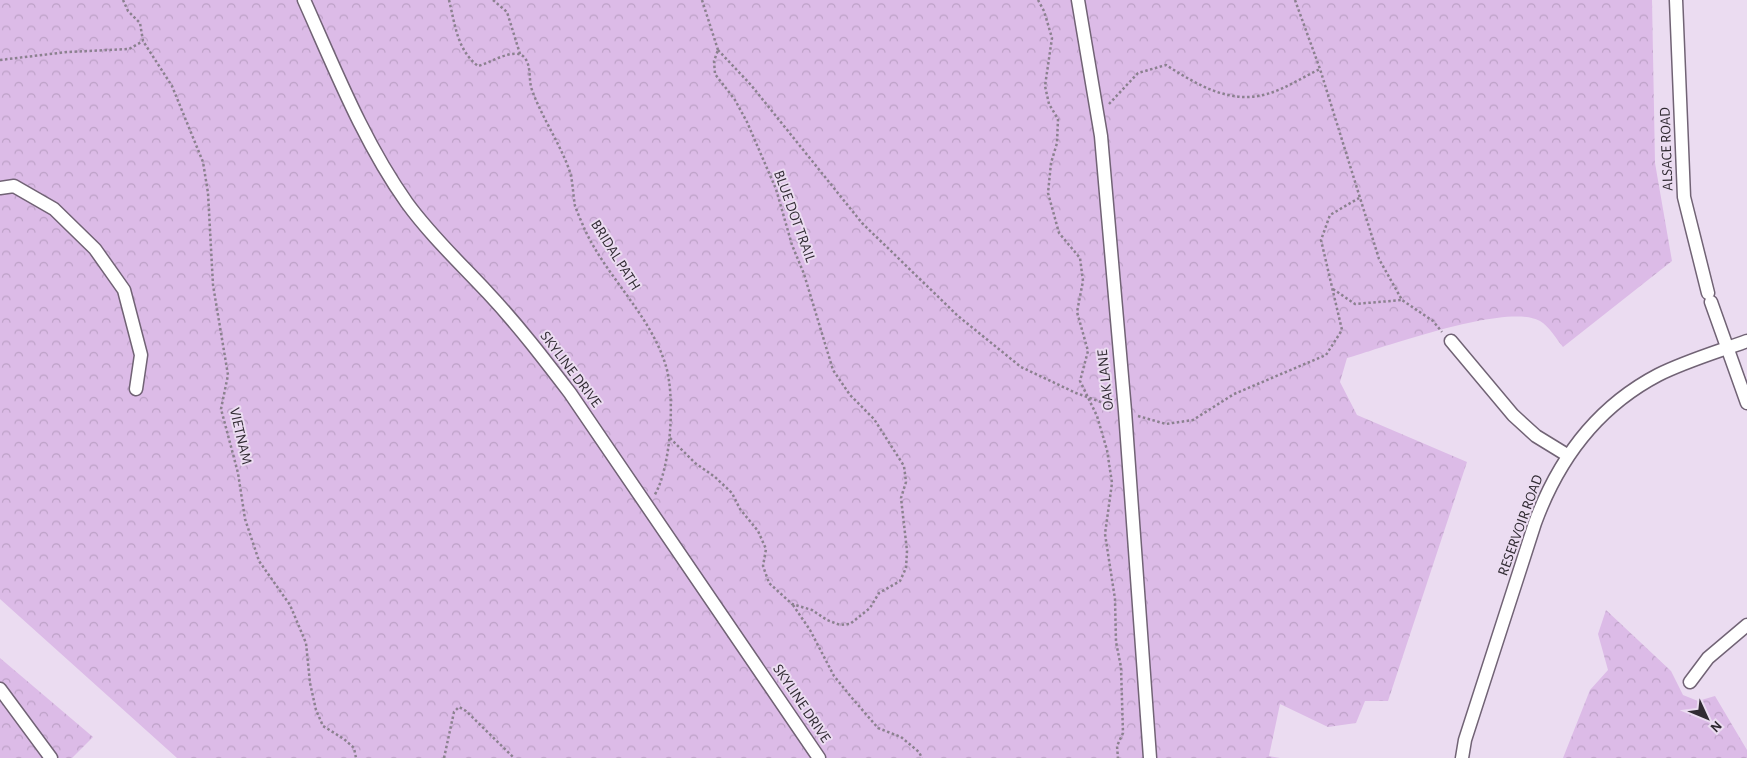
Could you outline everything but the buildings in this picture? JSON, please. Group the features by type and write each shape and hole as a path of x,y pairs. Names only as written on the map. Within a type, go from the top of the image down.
{"street":[{"name":"SKYLINE DRIVE","path":"304,0 364,132 381,163 408,203 440,244 535,346 570,393 820,758"},
{"name":"OAK LANE","path":"1078,0 1101,136 1125,411 1150,758"},
{"name":"ALSACE ROAD","path":"1676,0 1684,197 1710,298 1747,403"},
{"path":"0,188 14,186 54,209 95,249 124,290 141,355 136,389"},
{"path":"1451,341 1513,416 1536,436 1567,455"},
{"name":"RESERVOIR ROAD","path":"1462,758 1465,740 1534,523 1548,488 1567,455 1594,424 1640,386 1677,366 1747,342"},
{"path":"1690,682 1714,652 1747,625"},
{"path":"0,690 50,758"}],"path":[{"name":"VIETNAM","path":"123,0 128,11 140,23 143,41 172,86 203,162 208,193 213,285 228,375 221,409 238,473 245,519 259,561 290,605 306,643 310,683 322,726 344,739 354,748 356,758"},
{"path":"449,0 460,44 468,58 478,66 512,53 520,54"},
{"name":"BRIDAL PATH","path":"493,0 507,12 520,54 529,66 530,86 570,173 576,206 586,232 647,326 666,364 671,424 670,438 661,485 653,498"},
{"path":"702,0 718,50 751,85 862,223 958,316 1021,367 1089,397 1166,424 1193,420 1234,394 1326,355 1342,330 1321,240 1330,215 1359,198"},
{"path":"1038,0 1044,11 1052,38 1045,86 1049,104 1058,118 1057,143 1051,163 1048,193 1059,233 1080,258 1083,281 1077,312 1088,351 1080,381 1097,416 1107,450 1112,483 1105,534 1115,599 1116,642 1121,667 1123,733 1117,746 1118,758"},
{"path":"1295,0 1320,69 1379,260 1402,300 1433,321 1451,341"},
{"path":"0,60 67,52 129,49 143,41"},
{"name":"BLUE DOT TRAIL","path":"670,438 694,463 715,477 732,493 740,509 758,531 766,550 763,566 768,582 792,604 812,610 833,623 850,624 870,608 879,593 900,581 906,568 907,551 902,498 906,482 904,466 874,419 850,395 833,370 804,274 792,245 776,189 747,122 735,100 715,74 714,61 718,50"},
{"path":"1097,109 1109,104 1138,73 1166,65 1201,86 1238,97 1267,94 1320,69"},
{"path":"1332,288 1355,304 1402,300"},
{"path":"792,604 810,630 834,676 852,698 878,728 901,737 919,752 922,758"},
{"path":"444,758 454,712 459,707 466,711 514,758"}],"green space":[{"path":"0,0 1652,0 1655,163 1672,261 1563,347 1550,330 1540,321 1524,317 1502,317 1446,328 1347,358 1340,382 1357,415 1467,462 1388,701 1365,701 1356,723 1328,727 1280,704 1269,756 1280,758 177,758 0,599"},
{"path":"1606,610 1671,671 1683,695 1698,701 1715,696 1747,750 1747,758 1563,758 1590,690 1608,670 1598,634"},
{"path":"0,658 93,737 72,758 0,758"}]}
